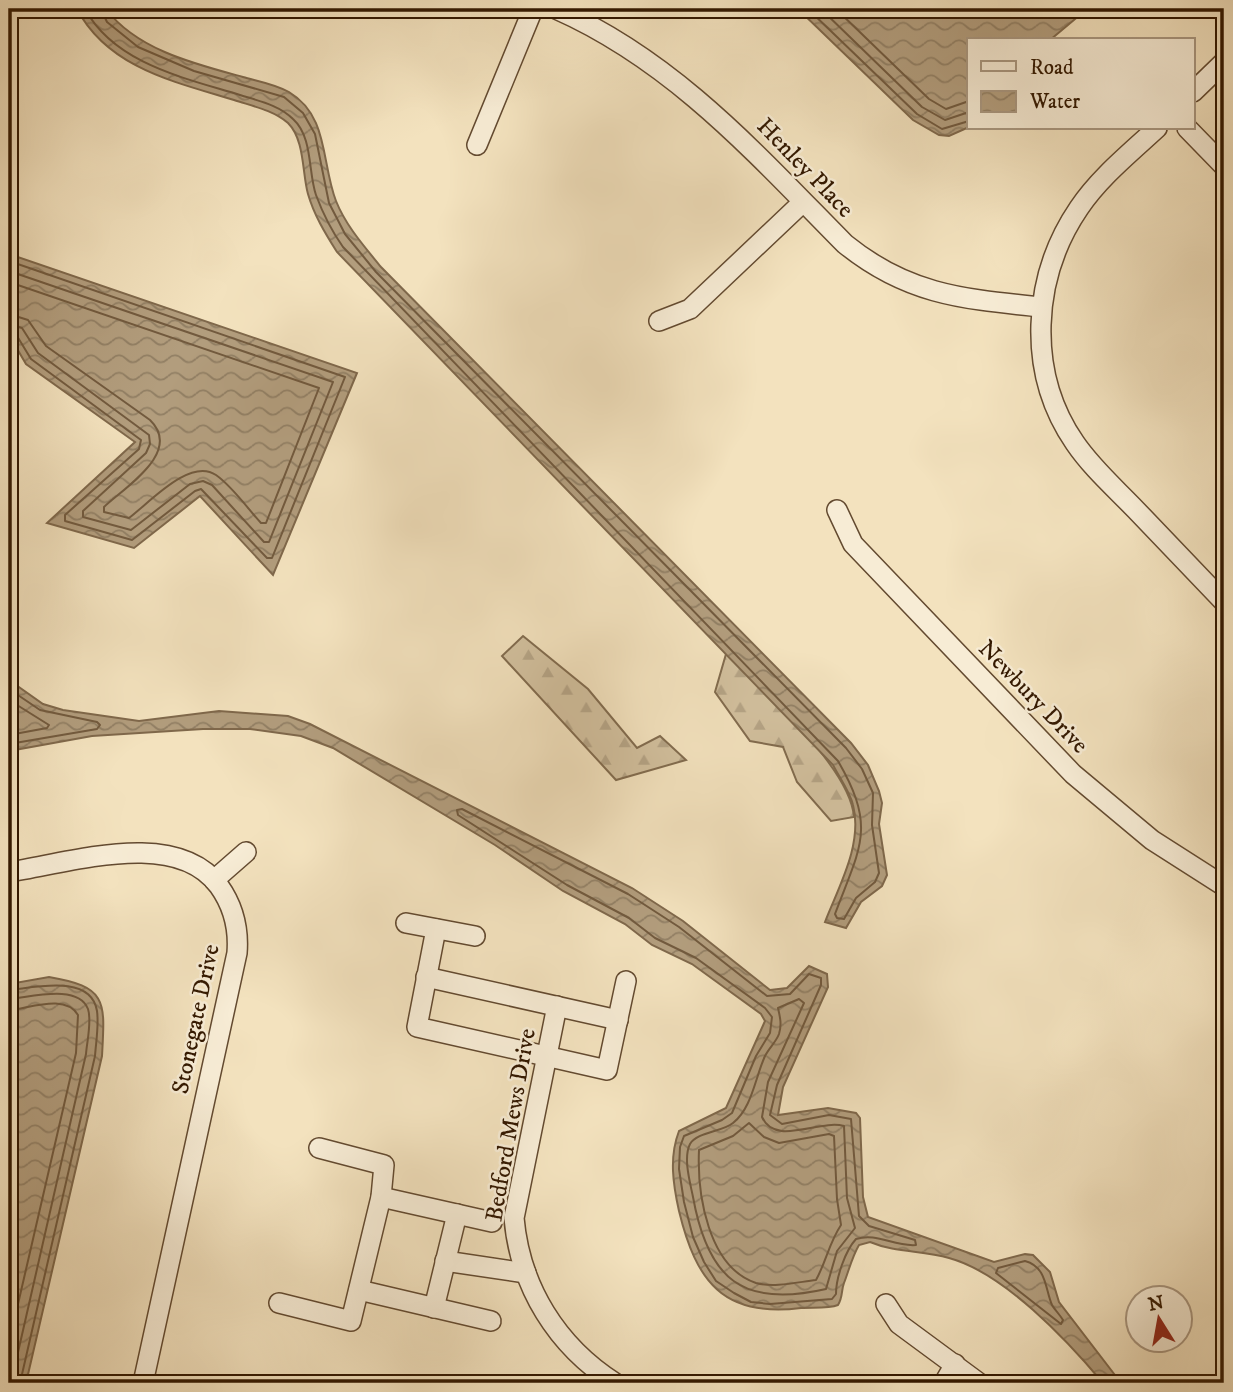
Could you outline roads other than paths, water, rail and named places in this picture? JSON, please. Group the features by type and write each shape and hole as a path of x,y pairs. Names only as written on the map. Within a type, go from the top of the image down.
{"street":[{"path":"477,145 533,9"},
{"name":"Henley Place","path":"556,9 612,37 690,91 845,244 891,276 944,295 1041,307"},
{"path":"1194,91 1224,62"},
{"path":"1155,130 1081,205 1054,253 1041,307 1040,338 1047,378 1060,417 1074,441 1090,463 1224,601"},
{"path":"1189,130 1224,166"},
{"path":"659,321 690,309 803,202"},
{"name":"Newbury Drive","path":"837,510 853,544 1073,774 1152,840 1224,886"},
{"name":"Stonegate Drive","path":"9,872 148,851 170,854 191,862 214,880 227,898 236,919 237,953 143,1383"},
{"path":"214,880 246,852"},
{"path":"406,923 475,936"},
{"path":"436,929 417,1027 607,1069 626,981"},
{"path":"426,977 618,1020"},
{"name":"Bedford Mews Drive","path":"557,1006 514,1218 517,1251 539,1304 566,1342 585,1361 615,1383"},
{"path":"279,1303 351,1321 359,1290 382,1197 384,1165 319,1147"},
{"path":"382,1197 492,1222"},
{"path":"434,1308 457,1214"},
{"path":"445,1261 526,1273"},
{"path":"359,1290 491,1321"},
{"path":"886,1304 899,1324 979,1383"},
{"path":"944,1383 955,1364"}],"water":[{"path":"77,9 106,9 134,35 168,54 278,87 302,102 311,114 322,141 331,186 340,210 356,236 381,267 851,743 868,765 879,791 882,803 879,824 887,875 882,886 861,902 846,928 825,922 848,865 855,835 852,800 833,765 337,252 310,202 300,147 288,123 255,106 145,70 106,46 90,29"},
{"path":"798,9 1087,9 1052,38 967,38 967,128 949,136 939,135 913,120"},
{"path":"9,254 357,373 273,575 200,496 134,548 47,523 135,442 26,364 9,335"},
{"path":"9,680 43,704 63,710 139,721 219,711 288,716 310,724 632,888 683,921 770,990 787,988 809,966 827,974 828,987 783,1087 778,1115 828,1108 856,1113 860,1118 863,1197 868,1217 994,1262 1025,1254 1033,1255 1050,1272 1059,1302 1121,1383 1103,1383 1033,1310 991,1278 970,1266 939,1255 890,1248 870,1242 859,1245 838,1305 774,1310 751,1307 717,1290 694,1257 686,1236 674,1181 674,1151 679,1131 726,1108 765,1021 761,1014 692,964 652,945 625,924 563,891 495,845 333,748 301,736 250,729 203,729 92,736 9,751"},
{"path":"49,977 83,986 99,1000 103,1022 102,1056 26,1383 9,1383 9,984"}]}
